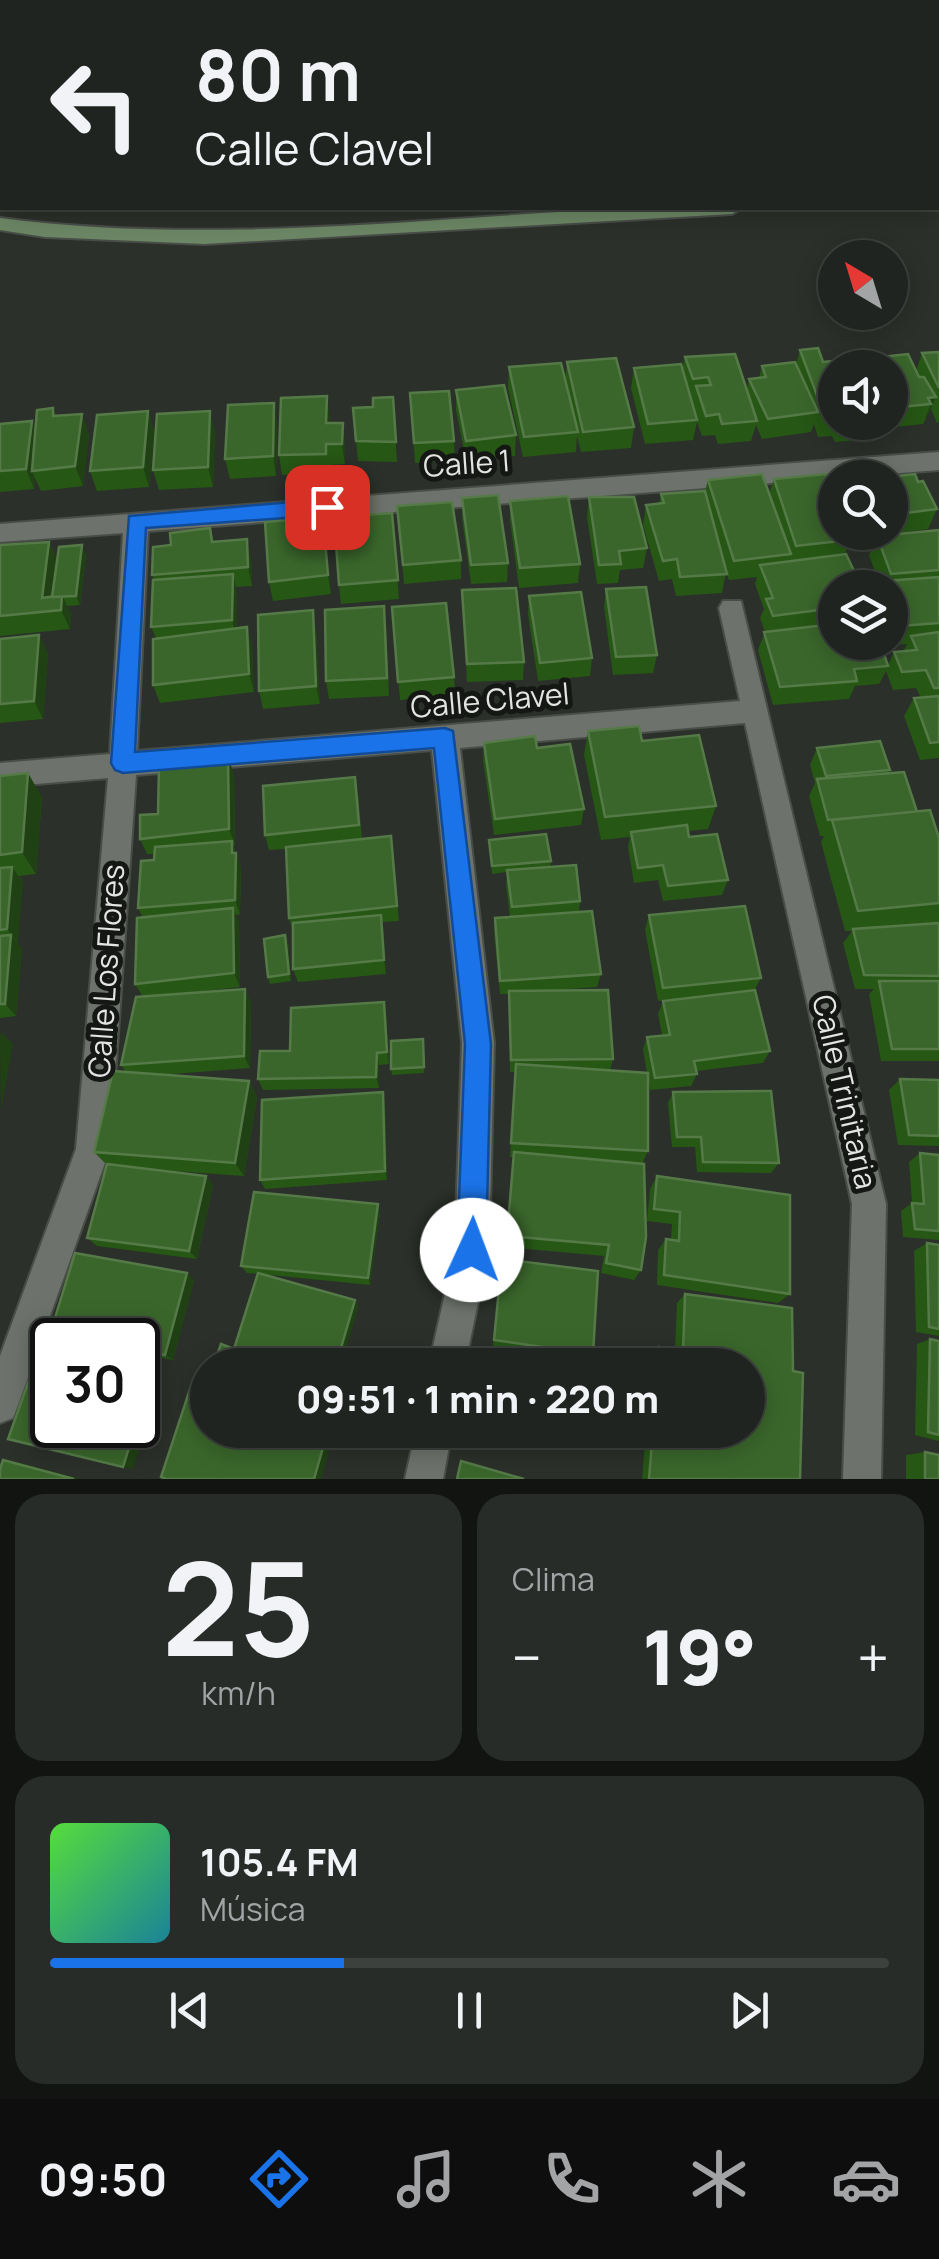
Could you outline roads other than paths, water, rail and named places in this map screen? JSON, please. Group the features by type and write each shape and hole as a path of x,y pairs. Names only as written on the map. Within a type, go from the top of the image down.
{"main road":[{"path":"0,224 44,230 204,237 696,210"}],"street":[{"name":"Calle 1","path":"0,533 939,460"},
{"name":"Calle Los Flores","path":"0,1405 93,1149 123,763 136,522"},
{"path":"732,608 757,711"},
{"name":"Calle Clavel","path":"0,776 757,711"},
{"name":"Calle Trinitaria","path":"757,711 869,1204 862,1479"},
{"path":"445,738 478,1044 472,1250 452,1348"},
{"path":"424,1479 430,1448"}]}
